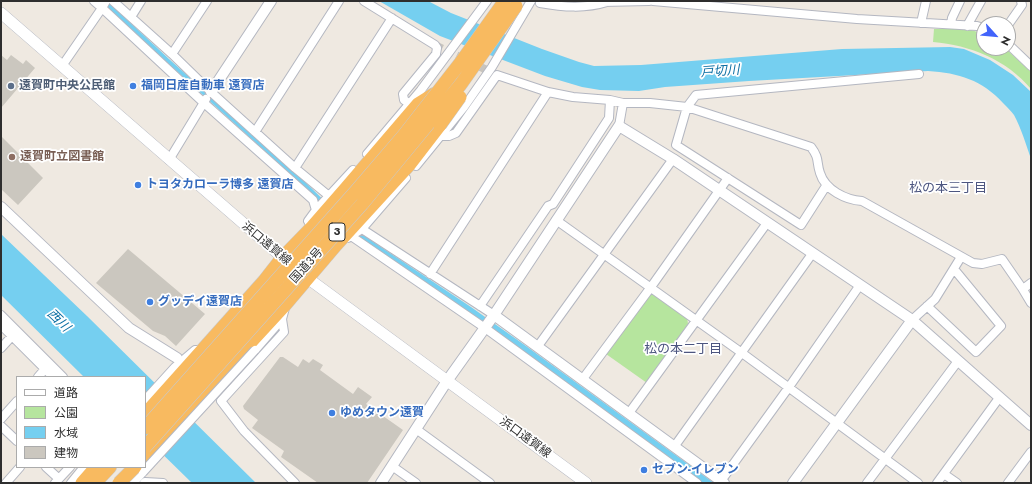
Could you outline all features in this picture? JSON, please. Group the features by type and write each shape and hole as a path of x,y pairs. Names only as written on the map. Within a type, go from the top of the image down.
{"highway":[{"name":"国道3号","path":"146,427 356,191 404,135 461,62 512,7"},
{"name":"国道3号","path":"146,446 366,198 461,84 512,7"},
{"path":"146,456 285,305 336,245 441,131 479,70 512,7"},
{"path":"146,413 178,366 203,349 264,281 282,258 312,227 414,104 439,90"},
{"path":"82,483 95,468"},
{"path":"95,483 109,468"},
{"path":"113,483 126,468"},
{"path":"119,483 139,469"}],"main road":[{"name":"浜口遠賀線","path":"1,13 308,279 586,483"}],"street":[{"path":"94,1 104,5 204,102 313,200 316,210"},
{"path":"113,1 295,168 329,196"},
{"path":"130,17 141,1"},
{"path":"172,54 207,1"},
{"path":"169,160 204,102 271,1"},
{"path":"256,132 339,1"},
{"path":"364,1 435,45 437,48 436,54 403,94 404,100 414,104"},
{"path":"312,227 308,221 316,210 414,104 487,1"},
{"path":"336,245 362,229 441,131 464,107 492,67 512,7 531,1"},
{"path":"586,1 649,1"},
{"path":"653,1 702,3 857,19 951,24 976,27"},
{"path":"921,23 926,1"},
{"path":"951,24 952,18 960,1"},
{"path":"967,26 981,1"},
{"path":"1014,16 1022,5 1021,1"},
{"path":"540,3 560,6 593,6 607,2"},
{"path":"62,66 104,5"},
{"path":"295,168 392,18"},
{"path":"1016,52 1031,66"},
{"path":"826,186 801,225 676,145 687,107 696,95 919,74"},
{"path":"441,131 449,136 456,133 497,75 548,92 573,97 610,100 623,103 650,103 687,107 811,147 817,155 820,174 826,186 851,200 862,202 973,264 982,264 1002,259 1031,303"},
{"path":"430,274 548,92"},
{"path":"480,306 548,206 553,204 609,118 610,100"},
{"path":"381,483 447,381 494,315 620,126 623,103"},
{"path":"620,126 673,159 767,224 912,320 1031,425"},
{"path":"538,346 673,159"},
{"path":"582,380 728,178"},
{"path":"1,207 129,328 178,366 146,399"},
{"path":"556,220 697,320 918,483"},
{"path":"629,413 767,224"},
{"path":"362,229 494,315 723,482 860,285"},
{"path":"351,236 485,328 697,483"},
{"path":"674,447 812,254"},
{"path":"793,483 912,320 935,299 961,257"},
{"path":"927,306 976,352 1001,326 954,268"},
{"path":"1023,289 1031,283"},
{"path":"285,305 282,319 284,332 221,401 244,431 296,483"},
{"path":"1,315 62,376"},
{"path":"146,462 255,350 282,319"},
{"path":"1,325 52,376"},
{"path":"1,348 12,336"},
{"path":"867,483 958,361"},
{"path":"39,376 45,369"},
{"path":"937,483 999,398"},
{"path":"1,419 16,402"},
{"path":"1,426 16,440"},
{"path":"416,429 490,483"},
{"path":"1008,483 1031,452"},
{"path":"392,466 416,483"},
{"path":"6,483 19,468"},
{"path":"47,468 56,481 69,468"},
{"path":"70,483 83,468"},
{"path":"133,483 139,469"},
{"path":"944,474 957,483"},
{"path":"144,483 163,483"}],"green space":[{"path":"934,29 968,29 976,32 976,52 961,47 933,42"},
{"path":"987,56 1014,56 1031,72 1031,89 1011,70"},
{"path":"650,295 655,295 687,317 688,324 647,383 606,354"}],"water":[{"path":"99,1 107,1 302,179 342,218 372,241 471,307 526,346 714,483 701,483 358,239 289,173"},
{"name":"戸切川","path":"379,1 428,1 451,13 542,49 594,66 641,65 842,49 950,47 964,49 976,54 976,56 981,56 990,60 1013,75 1031,92 1031,159 1019,125 1012,112 987,89 978,83 960,76 928,71 749,81 665,87 639,91 600,90 582,87 545,76 440,36"},
{"name":"西川","path":"1,234 87,316 256,483 192,483 146,438 146,376 83,376 1,295"}],"building":[{"name":"遠賀町中央公民館","path":"1,55 7,60 11,55 23,64 26,60 35,68 1,108"},
{"name":"遠賀町立図書館","path":"1,136 43,178 18,205 1,189"},
{"path":"128,249 205,314 176,346 165,336 153,331 96,283"},
{"name":"ゆめタウン遠賀","path":"280,357 283,357 298,367 303,359 309,363 313,359 323,365 320,370 353,394 358,387 372,397 366,404 403,430 367,483 318,483 281,457 284,451 252,428 258,420 244,409 243,406"}],"tunnel":[{"path":"435,45 495,74"}],"place":[{"name":"遠賀町中央公民館","path":"11,86"},
{"name":"福岡日産自動車 遠賀店","path":"133,86"},
{"name":"遠賀町立図書館","path":"12,157"},
{"name":"トヨタカローラ博多 遠賀店","path":"138,185"},
{"name":"グッデイ遠賀店","path":"150,302"},
{"name":"ゆめタウン遠賀","path":"332,413"},
{"name":"セブン-イレブン","path":"644,470"}],"district":[{"name":"松の本三丁目","path":"948,189"},
{"name":"松の本二丁目","path":"683,350"}]}
